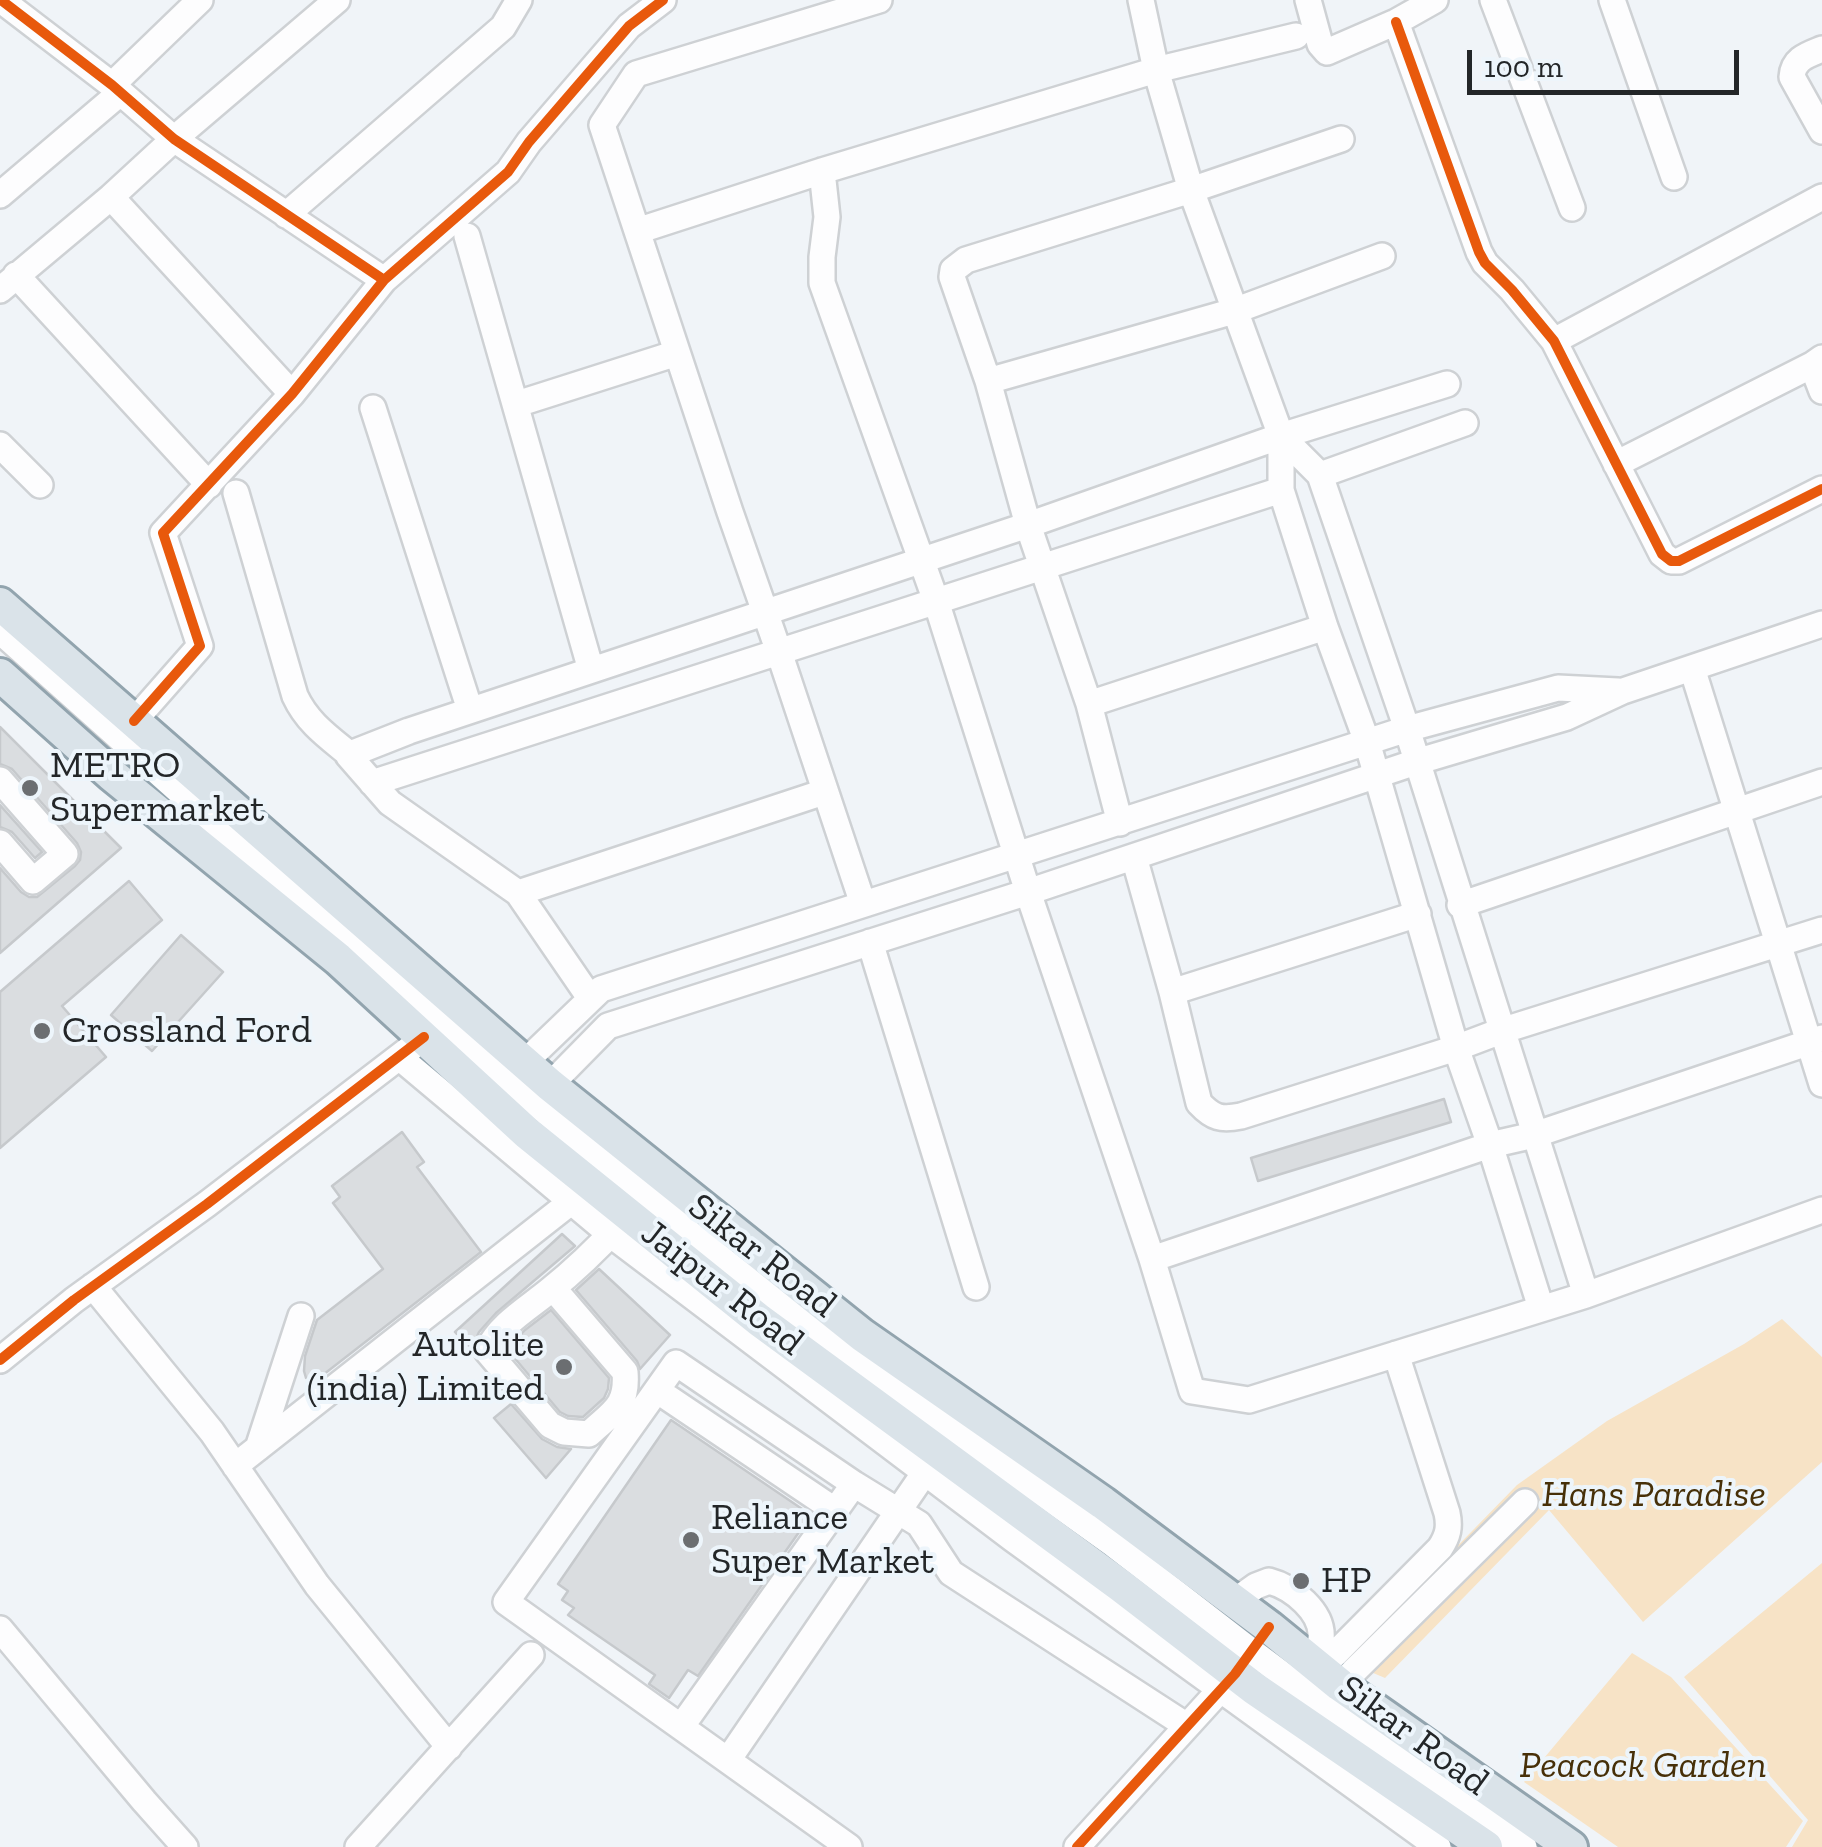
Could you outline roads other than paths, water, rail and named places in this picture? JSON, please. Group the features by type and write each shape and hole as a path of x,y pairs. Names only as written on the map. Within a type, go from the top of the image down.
{"main road":[{"name":"Sikar Road","path":"0,604 550,1085 862,1335 1103,1503 1234,1601 1244,1660 1324,1672 1570,1847"},
{"name":"Jaipur Road","path":"0,675 112,775 338,959 411,1047 527,1132 580,1194 619,1225 758,1320 932,1462 1121,1586 1244,1660 1486,1847"}],"street":[{"path":"0,195 116,89 200,0"},
{"path":"209,485 6,280 111,197 338,0"},
{"path":"286,215 503,27 518,0"},
{"path":"134,722 200,646 162,533 292,394 384,280 508,172 629,26 663,0"},
{"path":"863,904 602,126 636,74 879,0"},
{"path":"1141,0 1156,70 1191,190 1281,436 1282,490 1366,742 1456,1048 1542,1308"},
{"path":"1308,0 1320,44 1327,52 1435,0"},
{"path":"1492,0 1572,208"},
{"path":"1612,0 1674,177"},
{"path":"7,15 116,89 174,139 384,280"},
{"path":"1396,22 1479,252 1554,341 1662,554 1671,561 1679,561 1822,489"},
{"path":"637,231 822,170 1156,70 1296,36"},
{"path":"1822,48 1798,60 1792,77 1822,132"},
{"path":"1120,823 1089,704 1028,525 952,270 966,260 1341,139"},
{"path":"822,170 828,216 822,282 936,601 1192,1391 1249,1400 1586,1295 1822,1210"},
{"path":"111,197 292,394"},
{"path":"1554,341 1822,197"},
{"path":"467,236 591,670"},
{"path":"988,381 1234,311 1382,256"},
{"path":"516,404 677,353"},
{"path":"1616,464 1817,361 1822,391"},
{"path":"349,754 1281,436 1447,384"},
{"path":"373,408 470,710"},
{"path":"1320,475 1464,423"},
{"path":"1281,436 1320,475 1407,729 1586,1295"},
{"path":"0,445 40,485"},
{"path":"372,783 1282,490"},
{"path":"236,493 303,713 349,754 390,803 518,893 590,998"},
{"path":"550,1085 608,1026 1028,892 1416,762 1567,717 1624,691 1822,624"},
{"path":"1089,704 1325,626"},
{"path":"0,631 416,1003 657,1205 797,1318 1113,1544 1244,1660 1438,1847"},
{"path":"1692,668 1778,944 1815,1040 1822,1084"},
{"path":"525,1062 601,990 1407,729 1558,688 1624,691"},
{"path":"0,780 65,854 33,881 0,843"},
{"path":"1460,905 1822,782"},
{"path":"518,893 824,792"},
{"path":"1134,857 1199,1103 1210,1115 1223,1120 1822,930"},
{"path":"1172,992 1418,914"},
{"path":"870,942 976,1287"},
{"path":"1152,1260 1490,1144 1534,1135 1815,1040"},
{"path":"0,1360 411,1047"},
{"path":"235,1466 580,1194"},
{"path":"553,1288 625,1372 626,1389 619,1406 590,1434 564,1432 550,1425 486,1351 506,1325 553,1288 619,1225"},
{"path":"93,1286 212,1432 316,1586 449,1747"},
{"path":"258,1448 301,1316"},
{"path":"1324,1672 1448,1537 1447,1513 1396,1354"},
{"path":"849,1847 506,1602 676,1364 919,1524 950,1573 1187,1726"},
{"path":"658,1392 836,1511"},
{"path":"728,1760 932,1462"},
{"path":"681,1728 854,1484"},
{"path":"1324,1672 1525,1502"},
{"path":"1234,1601 1268,1581 1308,1604 1322,1636 1319,1647 1324,1672"},
{"path":"0,1629 185,1847"},
{"path":"358,1847 531,1655"},
{"path":"1077,1847 1244,1660"},
{"path":"1244,1660 1368,1738 1524,1847"}],"place":[{"name":"METRO Supermarket","path":"30,788"},
{"name":"Crossland Ford","path":"42,1031"},
{"name":"Autolite (india) Limited","path":"564,1367"},
{"name":"Reliance Super Market","path":"691,1540"},
{"name":"HP","path":"1301,1581"}],"park label":[{"name":"Hans Paradise","path":"1654,1495"},
{"name":"Peacock Garden","path":"1643,1766"}]}
